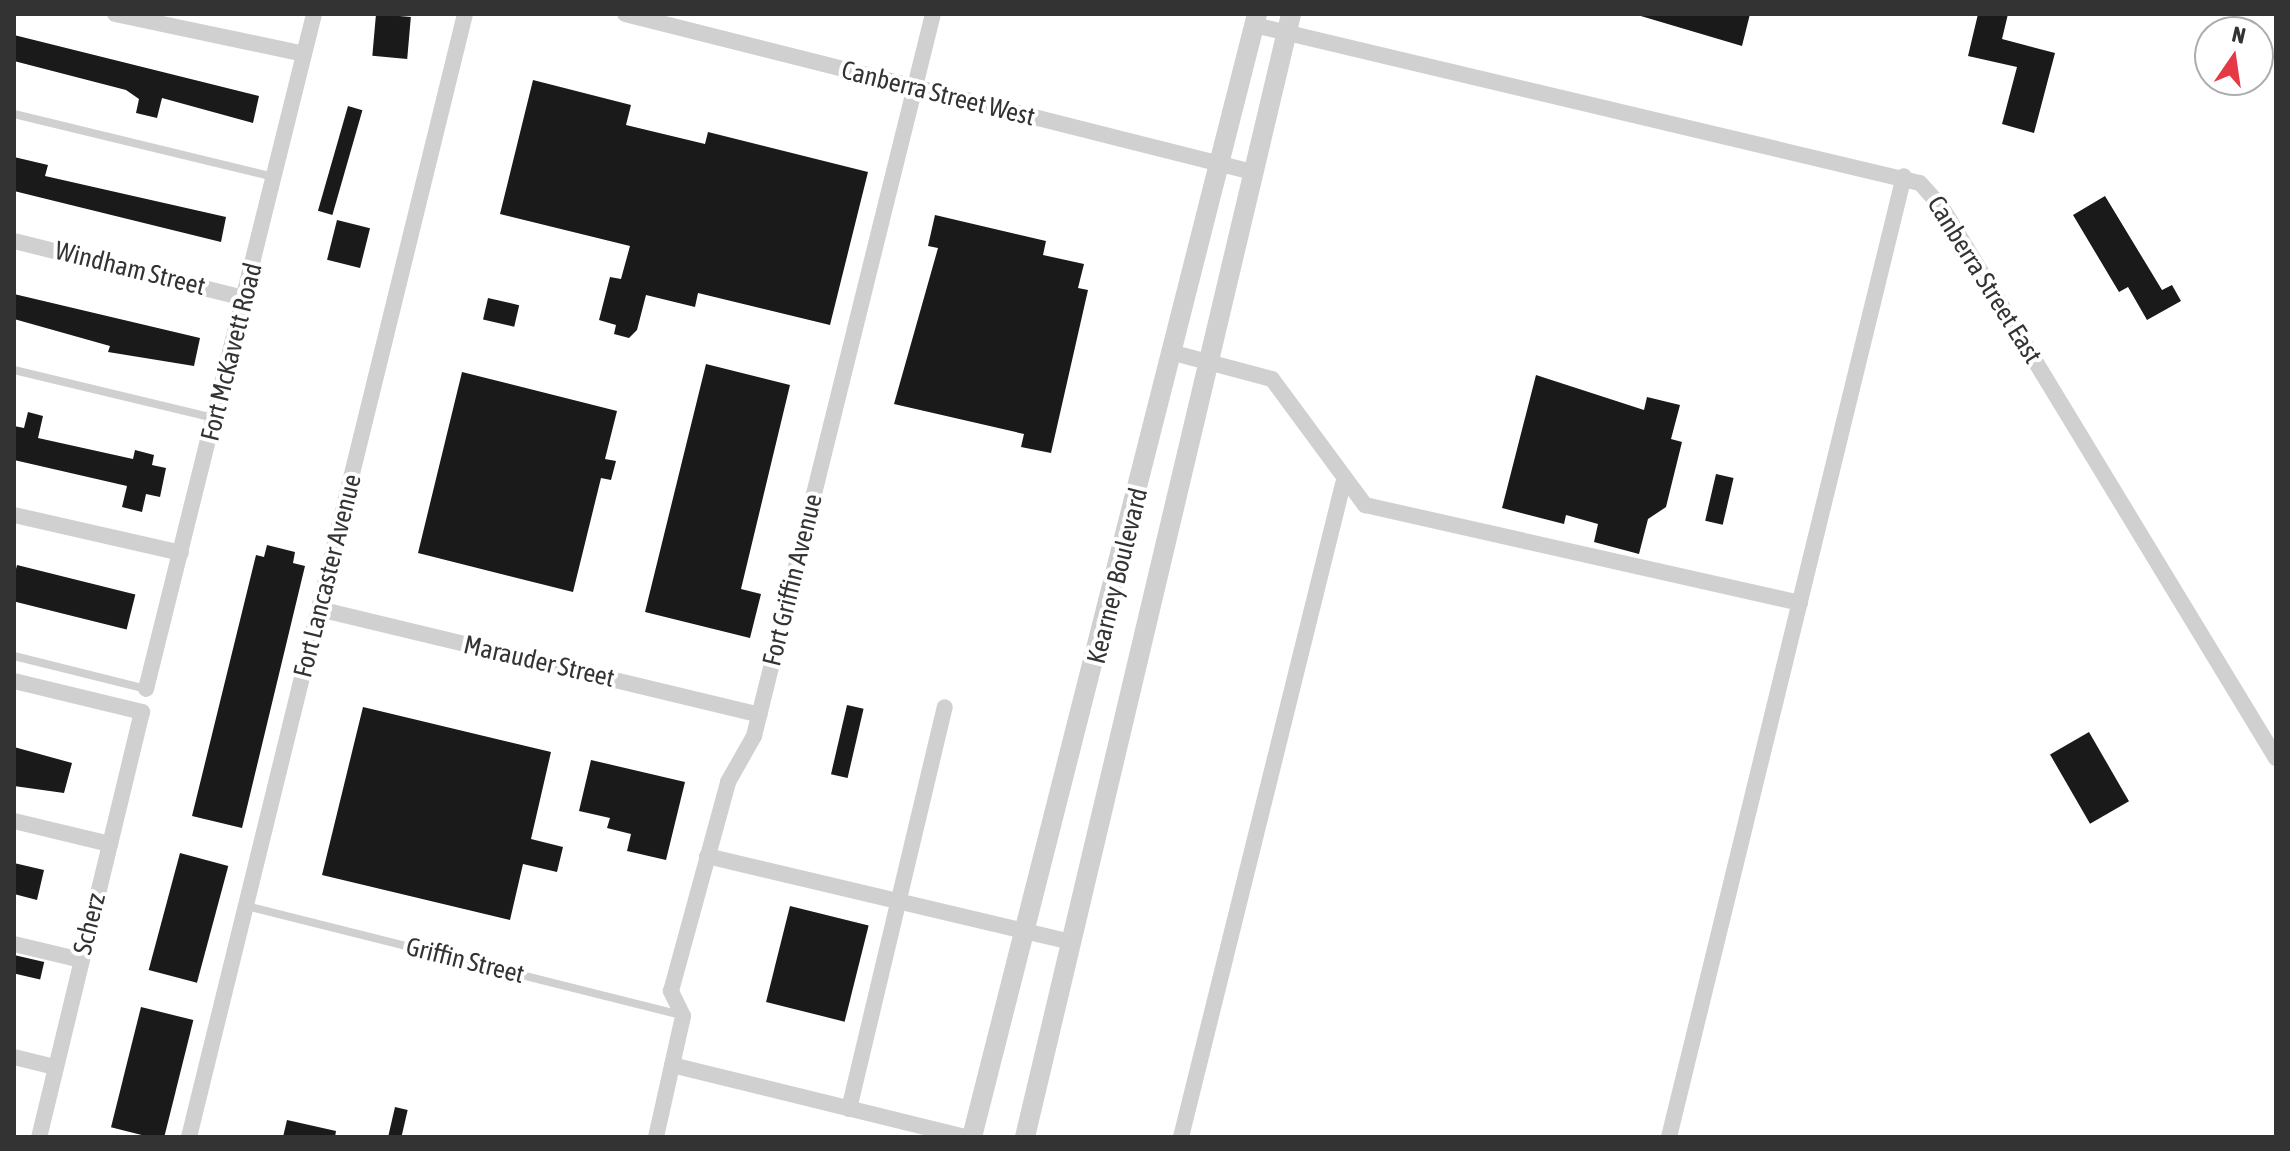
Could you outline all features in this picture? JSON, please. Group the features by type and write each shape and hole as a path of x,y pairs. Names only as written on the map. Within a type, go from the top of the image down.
{"street":[{"path":"115,14 304,54"},
{"name":"Fort McKavett Road","path":"146,689 314,14"},
{"name":"Fort Lancaster Avenue","path":"189,1137 465,14"},
{"name":"Canberra Street West","path":"625,14 1252,172"},
{"name":"Fort Griffin Avenue","path":"656,1137 683,1016 671,991 728,782 759,715 933,14"},
{"name":"Canberra Street East","path":"1256,20 1288,23 1904,176 1941,206 2276,758"},
{"name":"Kearney Boulevard","path":"972,1137 1174,353 1256,20"},
{"name":"Kearney Boulevard","path":"1025,1137 1288,23"},
{"path":"1669,1137 1904,176"},
{"name":"Windham Street","path":"14,241 245,298"},
{"path":"1174,353 1207,361 1283,388 1343,484 1381,511 1800,603"},
{"path":"1181,1137 1343,484"},
{"path":"14,515 181,553"},
{"name":"Marauder Street","path":"319,609 759,715"},
{"name":"Scherz","path":"14,681 142,712 55,1067 43,1136"},
{"path":"849,1109 945,707"},
{"path":"14,821 110,844"},
{"path":"707,856 1071,942"},
{"path":"14,944 81,960"},
{"path":"14,1057 55,1067"},
{"path":"672,1065 965,1137"}],"lane":[{"path":"14,114 274,177"},
{"path":"14,370 215,418"},
{"path":"14,656 146,689"},
{"name":"Griffin Street","path":"247,906 683,1016"}],"building":[{"path":"376,14 411,17 407,59 372,56"},
{"path":"1634,14 1750,14 1742,46"},
{"path":"1978,14 2008,14 2002,39 2055,53 2034,133 2002,124 2017,67 1968,56"},
{"path":"14,35 259,96 253,123 162,98 157,118 136,113 139,99 126,90 14,61"},
{"path":"533,80 631,105 626,125 705,144 708,132 868,172 830,325 698,293 695,307 646,295 637,330 629,338 614,334 616,325 599,320 610,277 621,279 630,246 500,214"},
{"path":"348,106 362,110 332,215 318,211"},
{"path":"14,157 48,165 45,176 226,217 221,242 14,191"},
{"path":"2105,196 2162,290 2172,285 2181,301 2147,320 2128,287 2119,292 2073,215"},
{"path":"935,215 1046,241 1043,255 1084,264 1078,288 1088,290 1051,453 1021,447 1024,434 894,404 938,248 928,246"},
{"path":"337,220 370,228 360,268 327,260"},
{"path":"14,294 200,338 194,366 108,352 110,346 14,319"},
{"path":"488,298 519,305 514,327 483,319"},
{"path":"706,364 790,385 741,589 761,594 750,638 645,612"},
{"path":"462,372 617,411 605,459 616,461 611,480 601,478 573,592 418,553"},
{"path":"1536,375 1644,410 1647,397 1680,405 1671,439 1682,442 1666,507 1648,519 1639,554 1594,542 1598,524 1566,515 1564,524 1502,508"},
{"path":"28,412 43,416 38,438 133,459 135,450 154,455 152,465 166,468 160,497 146,494 142,512 122,507 127,486 14,460 14,426 24,428"},
{"path":"1716,474 1734,478 1723,525 1705,521"},
{"path":"267,545 295,552 293,563 305,566 242,828 192,816 256,555 264,557"},
{"path":"17,565 135,595 127,629 14,601"},
{"path":"847,705 864,709 848,778 831,774"},
{"path":"363,707 551,752 531,839 563,847 557,872 523,864 510,920 322,875"},
{"path":"2089,732 2129,801 2090,824 2050,755"},
{"path":"14,747 72,763 64,793 14,786"},
{"path":"591,760 685,782 666,860 627,851 631,834 607,828 610,818 579,811"},
{"path":"180,853 228,866 197,983 149,970"},
{"path":"14,863 44,870 37,900 14,894"},
{"path":"790,906 869,926 845,1022 766,1002"},
{"path":"14,955 44,962 40,980 14,973"},
{"path":"141,1007 193,1020 164,1137 150,1137 111,1127"},
{"path":"395,1107 408,1110 401,1137 388,1137"},
{"path":"287,1120 336,1131 335,1137 283,1137"}]}
